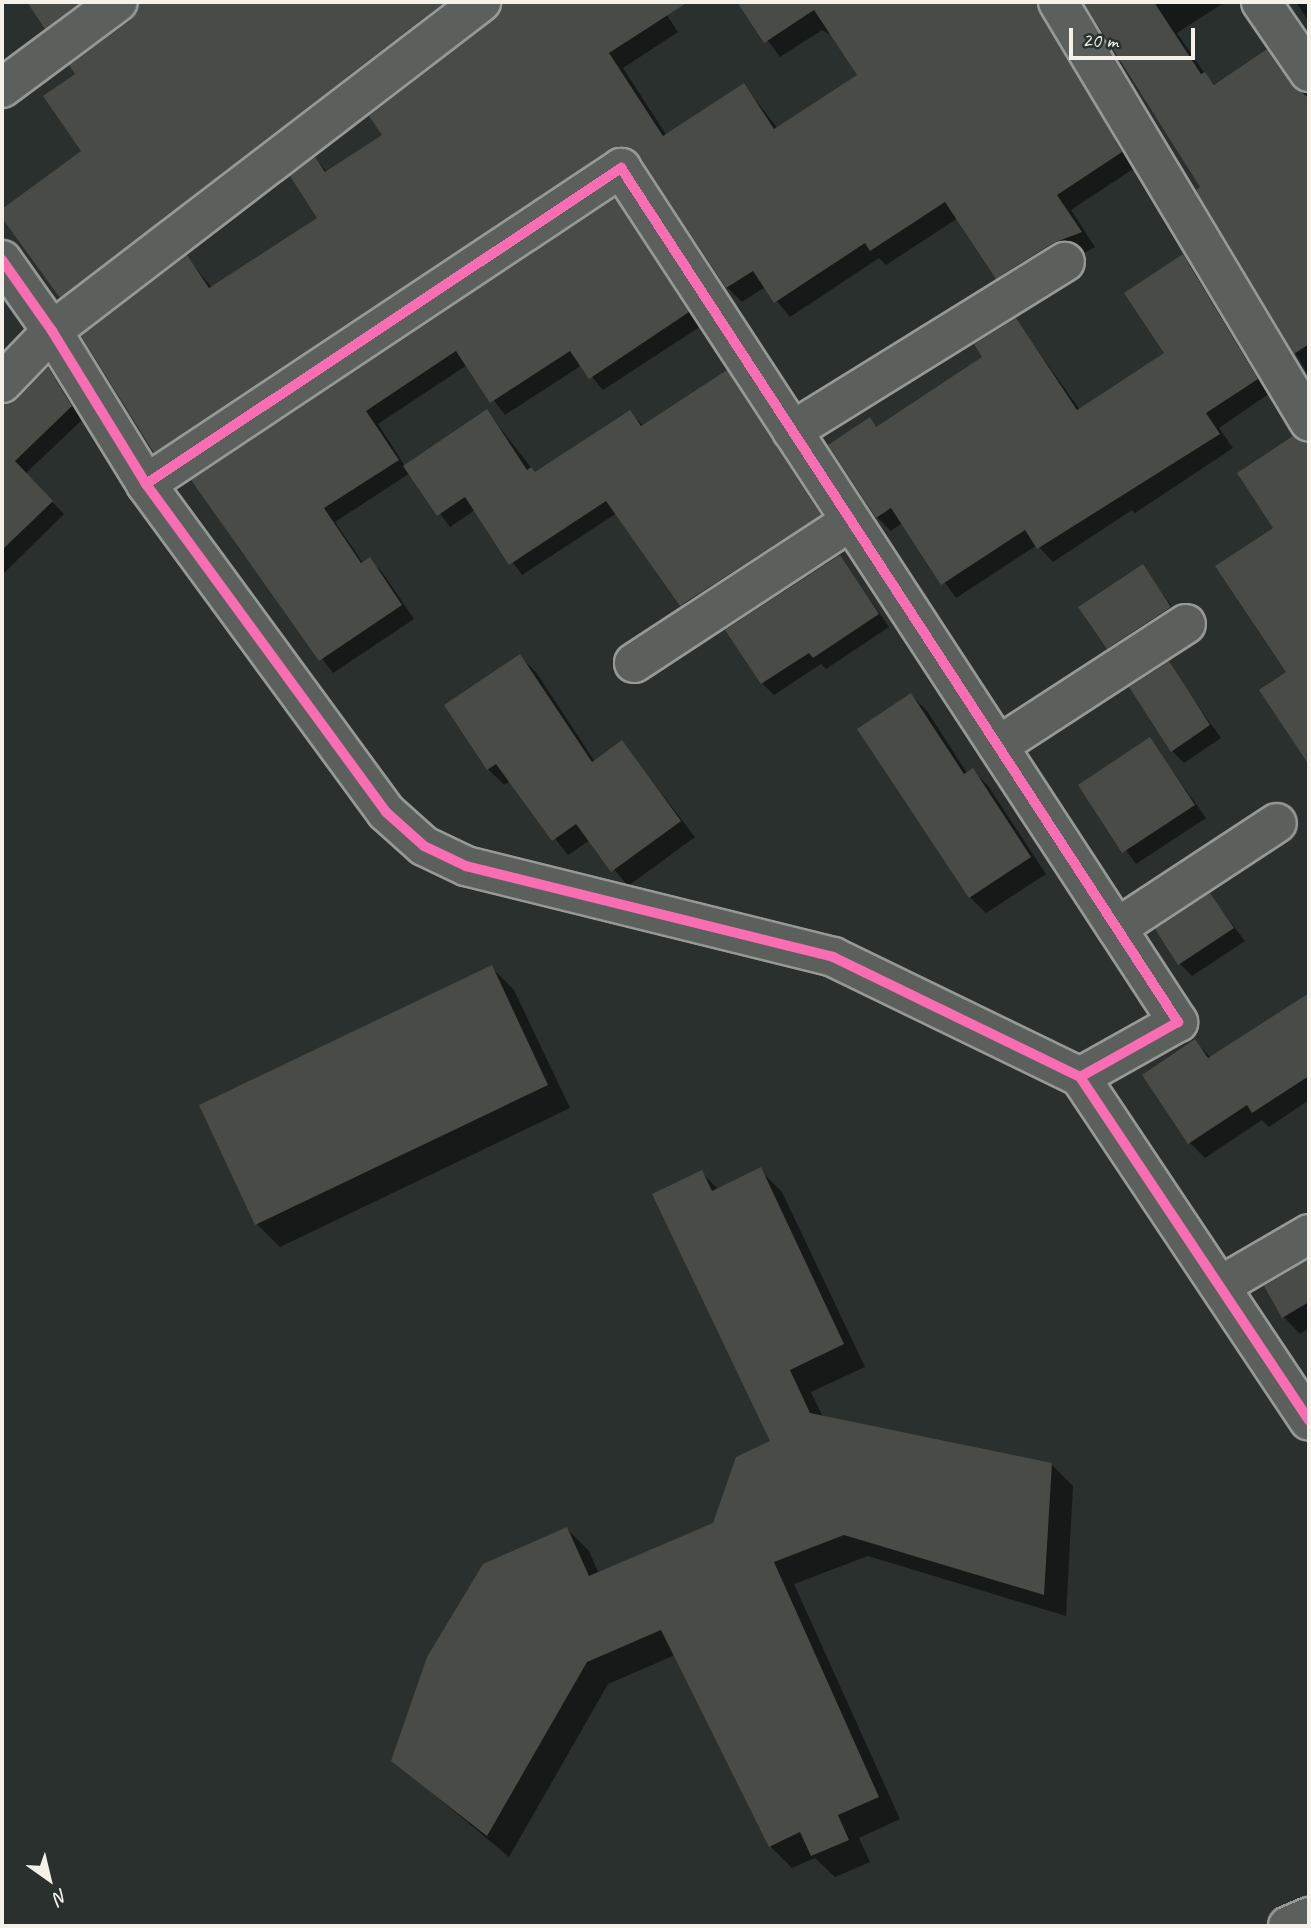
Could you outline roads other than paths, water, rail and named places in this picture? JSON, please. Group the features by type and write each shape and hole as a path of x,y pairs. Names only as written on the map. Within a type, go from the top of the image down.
{"street":[{"path":"2,88 118,2"},
{"path":"2,383 52,331 481,2"},
{"path":"1058,2 1309,422"},
{"path":"1261,2 1309,72"},
{"path":"146,484 621,167 1178,1022 1080,1077"},
{"path":"2,260 52,331 146,484 386,812 424,846 466,866 833,957 1080,1077 1309,1421"},
{"path":"792,431 1065,262"},
{"path":"634,663 852,521"},
{"path":"998,746 1186,624"},
{"path":"1117,928 1277,823"},
{"path":"1220,1286 1309,1234"},
{"path":"1288,1926 1309,1917"}]}
